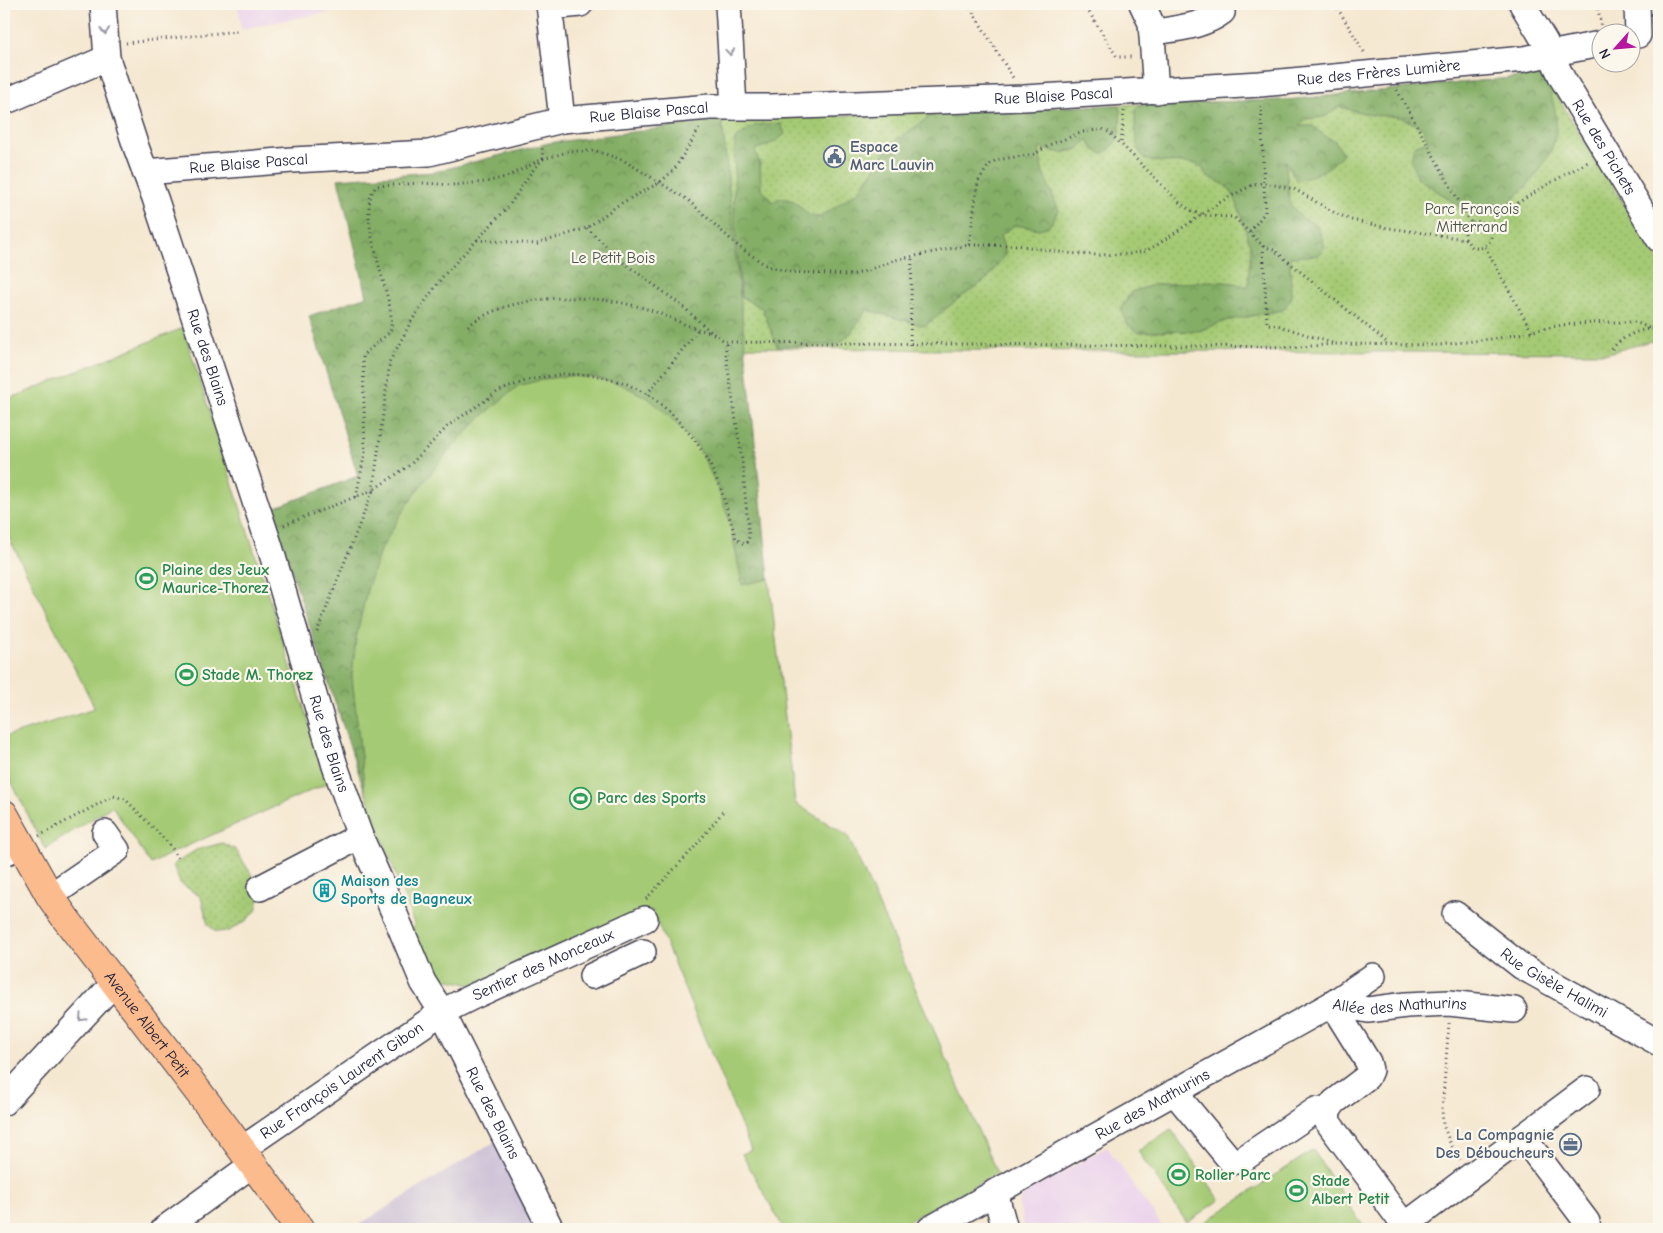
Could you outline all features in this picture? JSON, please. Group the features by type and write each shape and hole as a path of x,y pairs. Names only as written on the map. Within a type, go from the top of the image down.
{"main road":[{"name":"Avenue Albert Petit","path":"4,814 12,849 117,984 300,1229"}],"street":[{"name":"Rue des Blains","path":"103,4 107,52 267,540 335,766 360,836 423,982 442,1012 550,1229"},
{"path":"562,120 550,6 580,4"},
{"path":"722,107 728,4"},
{"path":"1142,4 1151,22 1156,91"},
{"name":"Rue des Pichets","path":"1522,4 1562,78 1659,239"},
{"path":"1637,4 1643,34"},
{"path":"1153,44 1194,25 1211,20 1226,6"},
{"name":"Rue des Frères Lumière","path":"1156,91 1260,84 1524,59 1590,46"},
{"path":"4,102 107,52"},
{"name":"Rue Blaise Pascal","path":"145,172 292,160 429,153 562,120 722,107 1024,98 1156,91"},
{"path":"50,896 117,850 105,833"},
{"path":"260,888 360,836"},
{"name":"Rue Gisèle Halimi","path":"1455,914 1521,966 1659,1043"},
{"path":"585,961 638,944"},
{"name":"Sentier des Monceaux","path":"442,1012 472,997 638,944"},
{"name":"Rue des Mathurins","path":"930,1229 1332,1004 1373,976"},
{"path":"4,1102 104,994 117,984"},
{"name":"Allée des Mathurins","path":"1332,1004 1368,1010 1406,1005 1449,1003 1514,1010"},
{"name":"Allée des Mathurins","path":"1174,1092 1232,1162 1243,1159 1316,1110 1328,1110 1334,1102 1367,1076 1370,1070 1368,1062 1332,1004"},
{"name":"Rue François Laurent Gibon","path":"164,1229 248,1157 442,1012"},
{"path":"1328,1110 1327,1121 1405,1227 1471,1175 1587,1089"},
{"path":"1523,1137 1586,1222 1588,1229"},
{"path":"995,1192 1005,1229"}],"path":[{"path":"968,4 1024,98"},
{"path":"1084,4 1117,58 1153,44"},
{"path":"1335,4 1376,73"},
{"path":"1597,4 1600,22"},
{"path":"107,52 237,31"},
{"path":"1396,89 1471,222"},
{"path":"1121,144 1124,93"},
{"path":"1250,232 1265,212 1261,102"},
{"path":"477,240 537,244 587,228 618,205 659,182 674,170 697,132 722,107"},
{"path":"969,245 972,238 978,182 989,165 996,160 1035,154 1049,145 1083,132 1102,129 1109,132 1190,212 1202,215 1234,217 1263,246 1274,250 1391,345"},
{"path":"304,665 373,490 390,361 412,320 443,276 509,206 532,171 543,159 542,146 539,142"},
{"path":"1488,224 1530,194 1606,151"},
{"path":"356,497 365,452 363,355 390,332 392,316 374,245 368,204 372,190 377,186 422,183 452,185 486,182 506,177 543,159 571,152 596,152 623,160 688,200 738,246 767,266 791,272 850,275 895,260 969,245 1017,245 1089,255 1130,254 1145,251 1222,201 1254,184 1264,183 1294,189 1351,220 1389,228 1465,239"},
{"path":"1481,221 1488,224 1492,237 1485,247 1477,249 1468,245 1465,239 1465,230 1471,222 1481,221"},
{"path":"587,228 624,263 680,304 711,332 726,342 1300,347 1336,344 1439,345 1532,332 1562,325 1607,322 1635,322 1649,328 1659,329"},
{"path":"1263,246 1267,324 1278,324 1336,344"},
{"path":"1485,247 1532,332"},
{"path":"910,344 912,256"},
{"path":"468,326 486,314 506,306 544,300 582,298 620,302 653,312 698,330 711,332"},
{"path":"1612,349 1618,342 1649,328"},
{"path":"647,394 698,330"},
{"path":"267,540 373,490 410,465 449,424 499,391 528,380 562,374 593,374 625,383 647,394 673,415 694,439 708,460 721,489 736,539 744,544 748,542 749,537 742,460 726,356 726,342"},
{"path":"638,944 646,897 693,849 725,809"},
{"path":"1449,1003 1449,1031 1442,1109 1443,1125 1453,1150 1471,1175"}],"shaded area":[{"path":"238,4 368,4 241,29"},
{"path":"499,1139 545,1229 352,1229"},
{"path":"1107,1147 1164,1229 1024,1229 1019,1203 1026,1193"}],"green space":[{"name":"Parc François Mitterrand","path":"1541,75 1545,77 1659,260 1659,339 1608,353 937,350 744,347 722,120 1288,100"},
{"path":"1541,75 1545,77 1556,118 1556,133 1552,146 1539,172 1498,213 1466,211 1418,178 1411,161 1414,146 1428,141 1423,128 1400,117 1372,115 1339,107 1324,117 1306,119 1299,126 1313,126 1323,135 1335,141 1343,154 1338,159 1322,171 1297,181 1285,160 1290,204 1302,218 1317,225 1325,246 1319,255 1290,257 1291,299 1283,310 1225,321 1199,331 1137,332 1126,323 1121,309 1131,292 1153,285 1210,281 1234,283 1248,287 1251,248 1236,200 1230,190 1223,184 1207,176 1197,164 1151,161 1141,154 1135,133 1135,112 1140,104 1288,100"},
{"path":"1120,105 1120,127 1117,140 1109,150 1102,154 1093,149 1088,139 1079,149 1062,153 1039,148 1042,170 1059,210 1049,226 1039,229 1015,225 1000,236 1006,253 987,279 958,299 925,326 867,310 850,334 837,345 777,346 762,308 741,297 734,210 735,139 756,125 781,124 785,134 775,142 755,150 760,164 761,188 772,202 781,198 794,201 810,216 820,217 859,191 892,143 936,112"},
{"name":"Le Petit Bois","path":"722,120 769,579 742,585 730,522 716,484 698,447 620,384 594,378 569,376 545,379 518,386 480,418 447,453 400,516 380,551 367,590 356,639 352,676 365,792 271,509 358,476 309,316 367,296 338,179 434,172 549,143"},
{"name":"Plaine des Jeux Maurice-Thorez","path":"183,328 328,783 151,864 112,806 45,849 4,767 4,737 95,708 4,528 4,401"},
{"name":"Parc des Sports","path":"569,376 594,378 620,384 648,398 670,417 698,447 716,484 730,522 742,585 769,579 795,803 848,836 997,1173 894,1229 784,1229 742,1154 751,1150 652,910 524,963 516,961 514,968 471,985 423,973 409,939 414,924 365,792 352,676 356,639 367,590 380,551 400,516 447,453 480,418 518,386 545,379"},
{"path":"222,843 236,850 260,888 256,911 247,920 229,931 216,932 208,925 201,897 180,883 173,865 196,850"},
{"name":"Roller Parc","path":"1171,1129 1220,1200 1187,1223 1138,1151"},
{"name":"Stade Albert Petit","path":"1313,1150 1365,1229 1195,1229"}],"place":[{"name":"Espace Marc Lauvin","path":"834,156"},
{"name":"Plaine des Jeux Maurice-Thorez","path":"146,579"},
{"name":"Stade M. Thorez","path":"186,675"},
{"name":"Parc des Sports","path":"581,798"},
{"name":"Maison des Sports de Bagneux","path":"325,890"},
{"name":"La Compagnie Des Déboucheurs","path":"1570,1144"},
{"name":"Roller Parc","path":"1179,1175"},
{"name":"Stade Albert Petit","path":"1296,1190"}]}
